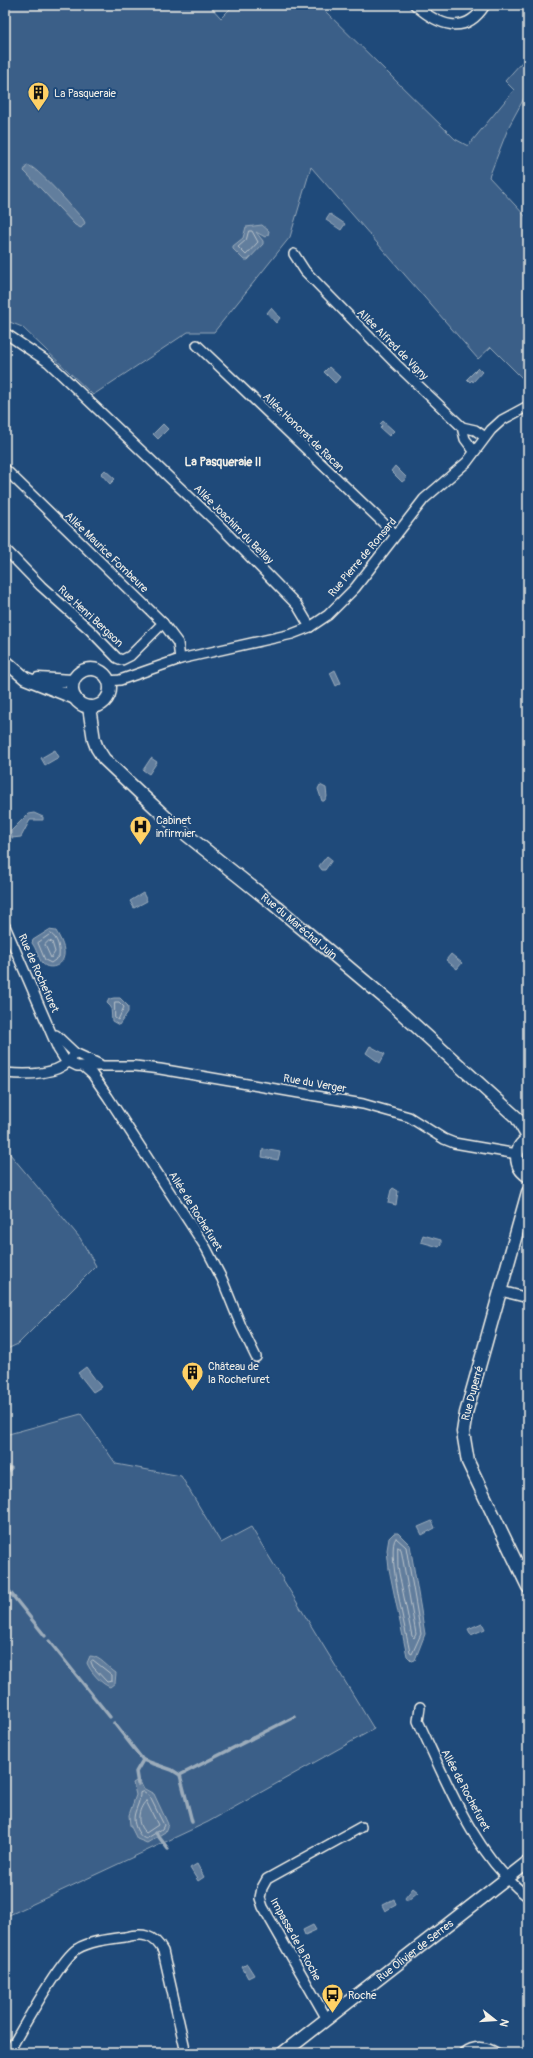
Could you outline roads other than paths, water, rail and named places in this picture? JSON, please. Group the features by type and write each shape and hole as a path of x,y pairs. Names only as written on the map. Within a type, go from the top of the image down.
{"street":[{"path":"415,5 431,19 450,25 462,24 473,18 485,5"},
{"name":"Allée Alfred de Vigny","path":"294,254 310,277 396,364 462,427 465,439 474,451"},
{"name":"Allée Joachim du Bellay","path":"5,333 48,362 216,522 297,604 310,627"},
{"name":"Allée Honorat de Racan","path":"197,345 396,535"},
{"name":"Rue Pierre de Ronsard","path":"108,681 120,680 180,659 292,634 310,627 328,615 355,588 424,499 467,462 485,437 502,420 528,406"},
{"path":"462,427 475,430 485,437"},
{"name":"Allée Maurice Fombeure","path":"5,469 163,623 178,642 180,659"},
{"name":"Rue Henri Bergson","path":"5,549 41,586 90,630 117,658 122,660 130,656 163,623"},
{"path":"5,661 24,678 75,698"},
{"path":"91,669 103,673 108,681 109,694 105,700 97,706 89,707 83,705 72,693 73,681 82,671 91,669"},
{"path":"24,678 73,681"},
{"name":"Rue du Maréchal Juin","path":"89,707 94,740 104,759 109,764 173,824 272,903 386,999 517,1118 528,1138"},
{"name":"Rue de Rochefuret","path":"5,926 61,1054 68,1062"},
{"name":"Rue de Rochefuret","path":"51,1029 64,1045 75,1053"},
{"path":"5,1073 46,1071 68,1062 75,1053"},
{"name":"Rue du Verger","path":"75,1053 101,1065"},
{"name":"Rue du Verger","path":"68,1062 84,1067 101,1065 160,1069 363,1104 409,1117 444,1139 454,1143 517,1154"},
{"path":"101,1065 98,1077 101,1087"},
{"name":"Allée de Rochefuret","path":"84,1067 90,1071 101,1087 206,1248 222,1279 241,1326 256,1357"},
{"path":"528,1138 522,1144 517,1154 519,1167 528,1176"},
{"name":"Rue Duperré","path":"528,1192 466,1413 463,1432 468,1462 528,1587"},
{"path":"501,1291 528,1298"},
{"name":"Allée de Rochefuret","path":"420,1707 418,1721 449,1787 467,1821 493,1862 528,1897"},
{"name":"Impasse de la Roche","path":"327,2019 263,1907 261,1894 267,1879 360,1827"},
{"path":"508,1877 528,1862"},
{"name":"Rue Olivier de Serres","path":"283,2053 508,1877"},
{"path":"8,2053 60,1967 76,1949 110,1939 139,1934 146,1935 158,1942 163,1951 186,2053"},
{"path":"464,2053 468,2049 479,2047 488,2048 497,2053"}],"water":[{"path":"27,165 32,167 47,180 83,219 85,223 81,228 75,225 24,171"},
{"path":"330,214 345,224 341,230 326,220"},
{"path":"262,225 269,231 268,235 265,237 256,232 263,241 263,244 248,260 244,260 233,249 233,246 243,238 246,227"},
{"path":"271,308 280,318 276,323 267,313"},
{"path":"329,367 340,377 335,383 324,372"},
{"path":"478,368 482,372 473,382 472,380 470,382 467,379"},
{"path":"383,421 394,431 389,436 380,428 382,426 380,424"},
{"path":"163,424 168,429 158,439 153,434"},
{"path":"395,466 407,478 402,482 391,471"},
{"path":"105,470 115,479 110,484 101,474"},
{"path":"335,670 341,683 336,686 330,673"},
{"path":"55,750 59,757 45,765 41,758"},
{"path":"151,758 157,762 149,774 143,770"},
{"path":"320,785 326,788 327,797 324,801 322,801 318,789"},
{"path":"34,813 43,817 43,820 30,820 21,837 12,838 11,831 28,814"},
{"path":"327,856 332,860 325,870 322,870 319,866"},
{"path":"143,893 147,901 134,908 130,901"},
{"path":"49,930 56,931 64,952 61,962 54,967 47,966 42,963 32,943 33,940"},
{"path":"451,954 462,963 457,969 446,960"},
{"path":"120,998 128,1006 128,1012 119,1025 112,1021 111,1007 107,1003 109,999"},
{"path":"370,1046 385,1054 380,1063 366,1053"},
{"path":"263,1149 280,1152 278,1160 262,1157"},
{"path":"393,1188 398,1191 396,1205 388,1203 391,1190"},
{"path":"423,1235 441,1240 441,1245 439,1247 421,1242"},
{"path":"86,1367 101,1387 93,1392 78,1373"},
{"path":"432,1521 435,1528 422,1535 418,1527"},
{"path":"394,1533 398,1533 410,1545 425,1634 415,1660 412,1661 407,1656 389,1569 387,1550 389,1538"},
{"path":"482,1623 485,1629 471,1635 468,1629"},
{"path":"90,1656 101,1660 116,1673 115,1683 110,1687 96,1677 91,1670 87,1663"},
{"path":"140,1781 143,1788 154,1794 168,1824 165,1832 147,1843 137,1839 130,1825 129,1815 136,1795 133,1783"},
{"path":"197,1864 204,1877 198,1881 190,1868"},
{"path":"413,1888 418,1892 407,1901 405,1898"},
{"path":"394,1899 396,1905 385,1911 382,1905"},
{"path":"313,1925 316,1930 305,1935 303,1930"},
{"path":"247,1964 254,1975 248,1978 242,1967"}],"waterway":[{"path":"5,1473 11,1468"},
{"path":"5,1586 45,1636"},
{"path":"49,1641 110,1717"},
{"path":"143,1760 172,1770 180,1775 294,1717"},
{"path":"114,1723 143,1760 136,1772 138,1784"},
{"path":"180,1775 192,1822"},
{"path":"156,1833 168,1849"}],"place":[{"name":"La Pasqueraie","path":"39,112"},
{"name":"Cabinet infirmier","path":"141,846"},
{"name":"Château de la Rochefuret","path":"193,1392"},
{"name":"Roche","path":"332,2014"}],"district":[{"name":"La Pasqueraie II","path":"223,462"}]}
